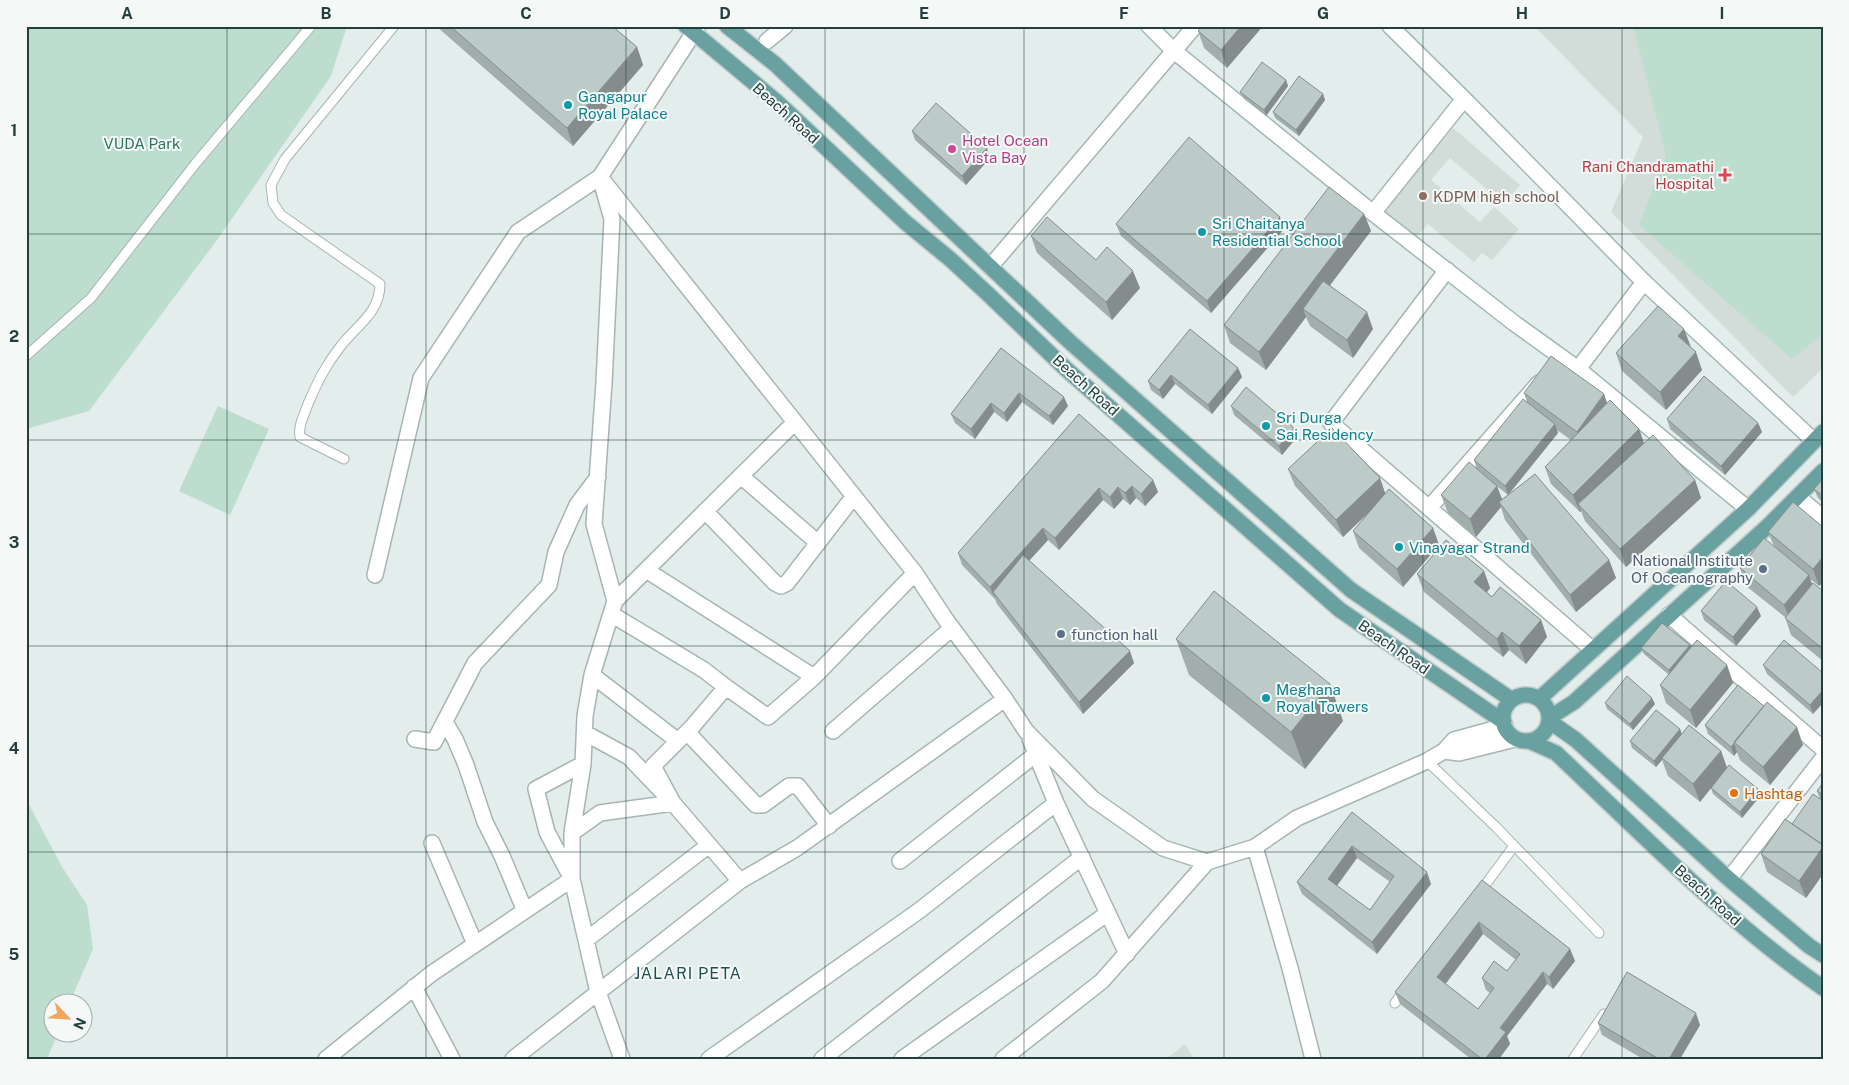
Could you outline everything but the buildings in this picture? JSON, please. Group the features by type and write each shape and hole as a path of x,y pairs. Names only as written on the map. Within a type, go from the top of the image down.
{"main road":[{"name":"Beach Road","path":"727,26 775,64 1070,342 1351,590 1512,700"},
{"name":"Beach Road","path":"692,28 777,102 905,222 969,277 1066,369 1340,610 1504,724"},
{"path":"1539,699 1748,509 1818,436"},
{"path":"1549,720 1574,702 1798,497 1823,471"},
{"path":"1525,695 1539,699 1547,707 1549,720 1546,730 1539,738 1522,740 1511,735 1504,724 1504,714 1512,700 1525,695"},
{"name":"Beach Road","path":"1549,720 1576,740 1728,879 1809,946 1823,955"},
{"name":"Beach Road","path":"1522,740 1556,753 1712,901 1793,967 1823,988"}],"street":[{"path":"767,41 785,26"},
{"path":"1148,26 1174,51 1373,213 1447,270 1556,365 1578,368 1748,509"},
{"path":"990,267 1195,26"},
{"path":"1390,26 1644,282 1818,436"},
{"path":"375,575 421,378 518,232 600,177 692,28"},
{"path":"1373,213 1464,99"},
{"path":"600,177 914,573 1005,699 1026,731 1056,802 1126,954"},
{"path":"600,177 612,219 594,524 613,607 768,717 814,677 914,573"},
{"path":"1447,270 1331,423 1593,650"},
{"path":"1578,368 1644,282"},
{"path":"1429,508 1556,365"},
{"path":"622,1059 598,992 572,879 572,833 583,764 585,716 592,675 613,607 646,570 795,422"},
{"path":"741,476 818,543"},
{"path":"415,739 434,742 475,663 549,585 556,552 576,505 598,477"},
{"path":"705,512 775,583 781,586 787,583 854,496"},
{"path":"1798,497 1823,518"},
{"path":"646,570 814,677"},
{"path":"1669,615 1823,749"},
{"path":"832,730 952,628"},
{"path":"592,675 682,737 756,805 763,805 789,786 798,786 829,826"},
{"path":"672,803 653,766 682,737 726,687"},
{"path":"519,1057 598,992 740,881 797,848 1005,699"},
{"path":"444,722 456,740 485,822 502,856 524,911"},
{"path":"1002,1059 1102,981 1208,862 1255,847 1297,818 1427,761 1444,751 1454,740 1504,724"},
{"path":"1026,731 1093,799 1163,848 1208,862"},
{"path":"585,732 629,757 740,881"},
{"path":"1444,751 1459,753 1522,740"},
{"path":"900,861 1036,754"},
{"path":"1728,879 1823,758"},
{"path":"572,879 547,832 536,789 583,764"},
{"path":"710,1059 920,910 1056,802"},
{"path":"572,833 600,813 672,803"},
{"path":"432,843 475,944"},
{"path":"586,940 709,845"},
{"path":"1255,847 1290,968 1313,1059"},
{"path":"822,1059 1082,857"},
{"path":"326,1059 431,974 572,879"},
{"path":"902,1059 1108,912"},
{"path":"414,987 452,1059"}],"lane":[{"path":"26,356 91,298 196,163 311,26"},
{"path":"344,459 300,437 299,428 320,375 341,346 374,311 380,293 380,284 281,214 273,203 271,185 285,159 394,26"},
{"path":"1427,761 1599,933"},
{"path":"1473,901 1514,846"},
{"path":"1395,1003 1413,979"},
{"path":"1572,1059 1609,1006"}],"shaded area":[{"name":"Rani Chandramathi Hospital","path":"1534,26 1823,26 1823,368 1793,397 1611,212 1643,137"},
{"name":"KDPM high school","path":"1453,128 1520,185 1504,204 1450,158 1431,180 1480,222 1494,207 1519,229 1492,260 1482,253 1474,262 1428,224 1415,239 1383,211"},
{"path":"1185,1044 1194,1059 1166,1059"}],"green space":[{"name":"VUDA Park","path":"26,26 347,26 331,76 217,240 89,411 26,429"},
{"name":"Rani Chandramathi Hospital","path":"1633,26 1823,26 1823,334 1792,359 1639,225 1666,155"},
{"path":"218,406 269,429 230,515 179,491"},
{"path":"26,799 62,867 87,905 93,949 74,992 42,992 42,1042 54,1042 47,1059 26,1059"}],"place":[{"name":"Gangapur Royal Palace","path":"568,105"},
{"name":"Hotel Ocean Vista Bay","path":"952,149"},
{"name":"Rani Chandramathi Hospital","path":"1725,175"},
{"name":"KDPM high school","path":"1423,196"},
{"name":"Sri Chaitanya Residential School","path":"1202,232"},
{"name":"Sri Durga Sai Residency","path":"1266,426"},
{"name":"Vinayagar Strand","path":"1399,547"},
{"name":"National Institute Of Oceanography","path":"1763,569"},
{"name":"function hall","path":"1061,634"},
{"name":"Meghana Royal Towers","path":"1266,698"},
{"name":"Hashtag","path":"1734,793"}],"district":[{"name":"JALARI PETA","path":"688,973"}]}
